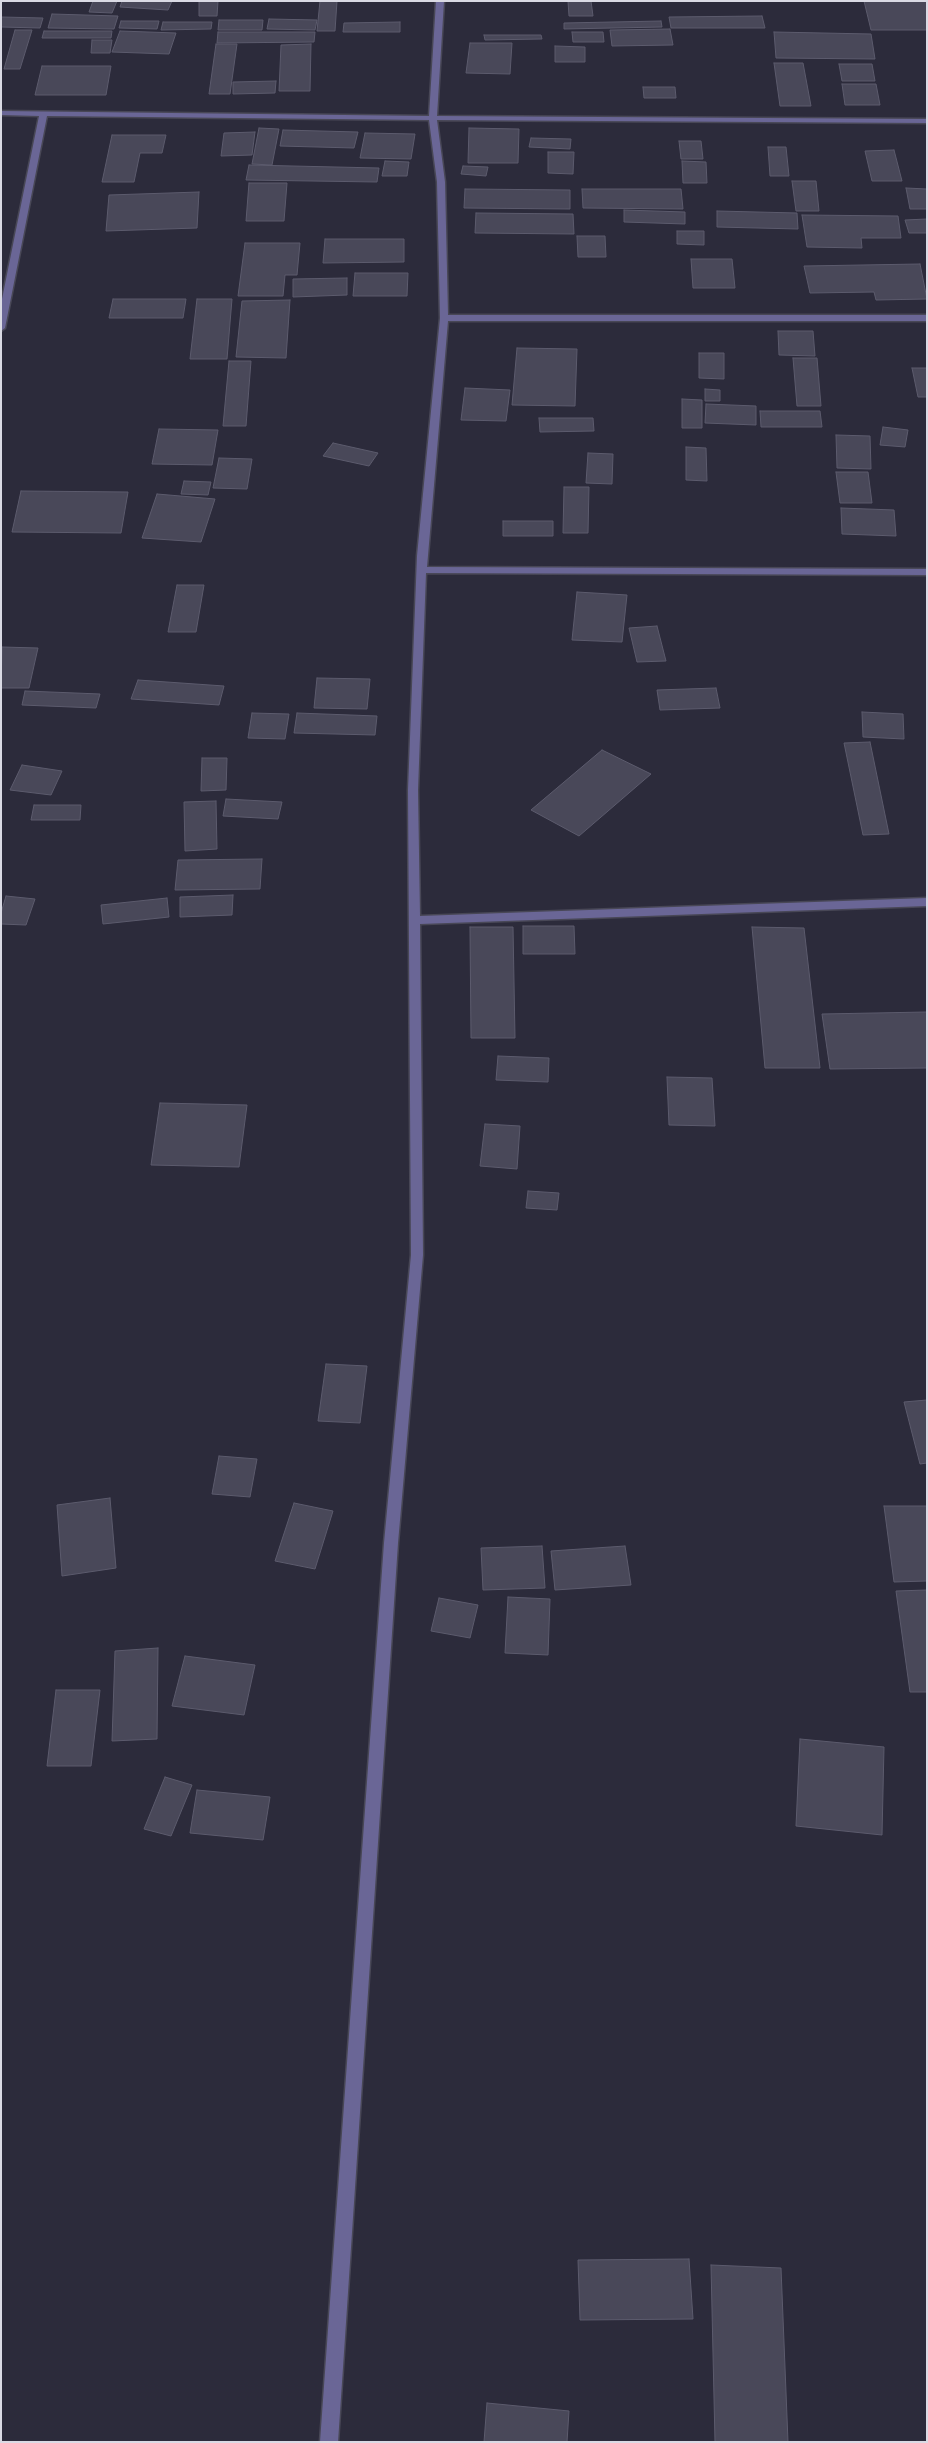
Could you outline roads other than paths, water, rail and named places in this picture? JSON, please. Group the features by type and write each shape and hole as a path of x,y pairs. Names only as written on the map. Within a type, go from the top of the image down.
{"street":[{"path":"329,2442 391,1543 417,1255 413,790 422,570 434,410 444,318 441,182 434,118 440,1"},
{"path":"1,113 927,121"},
{"path":"1,328 43,114"},
{"path":"444,318 927,318"},
{"path":"422,570 927,572"},
{"path":"414,920 927,902"}]}
